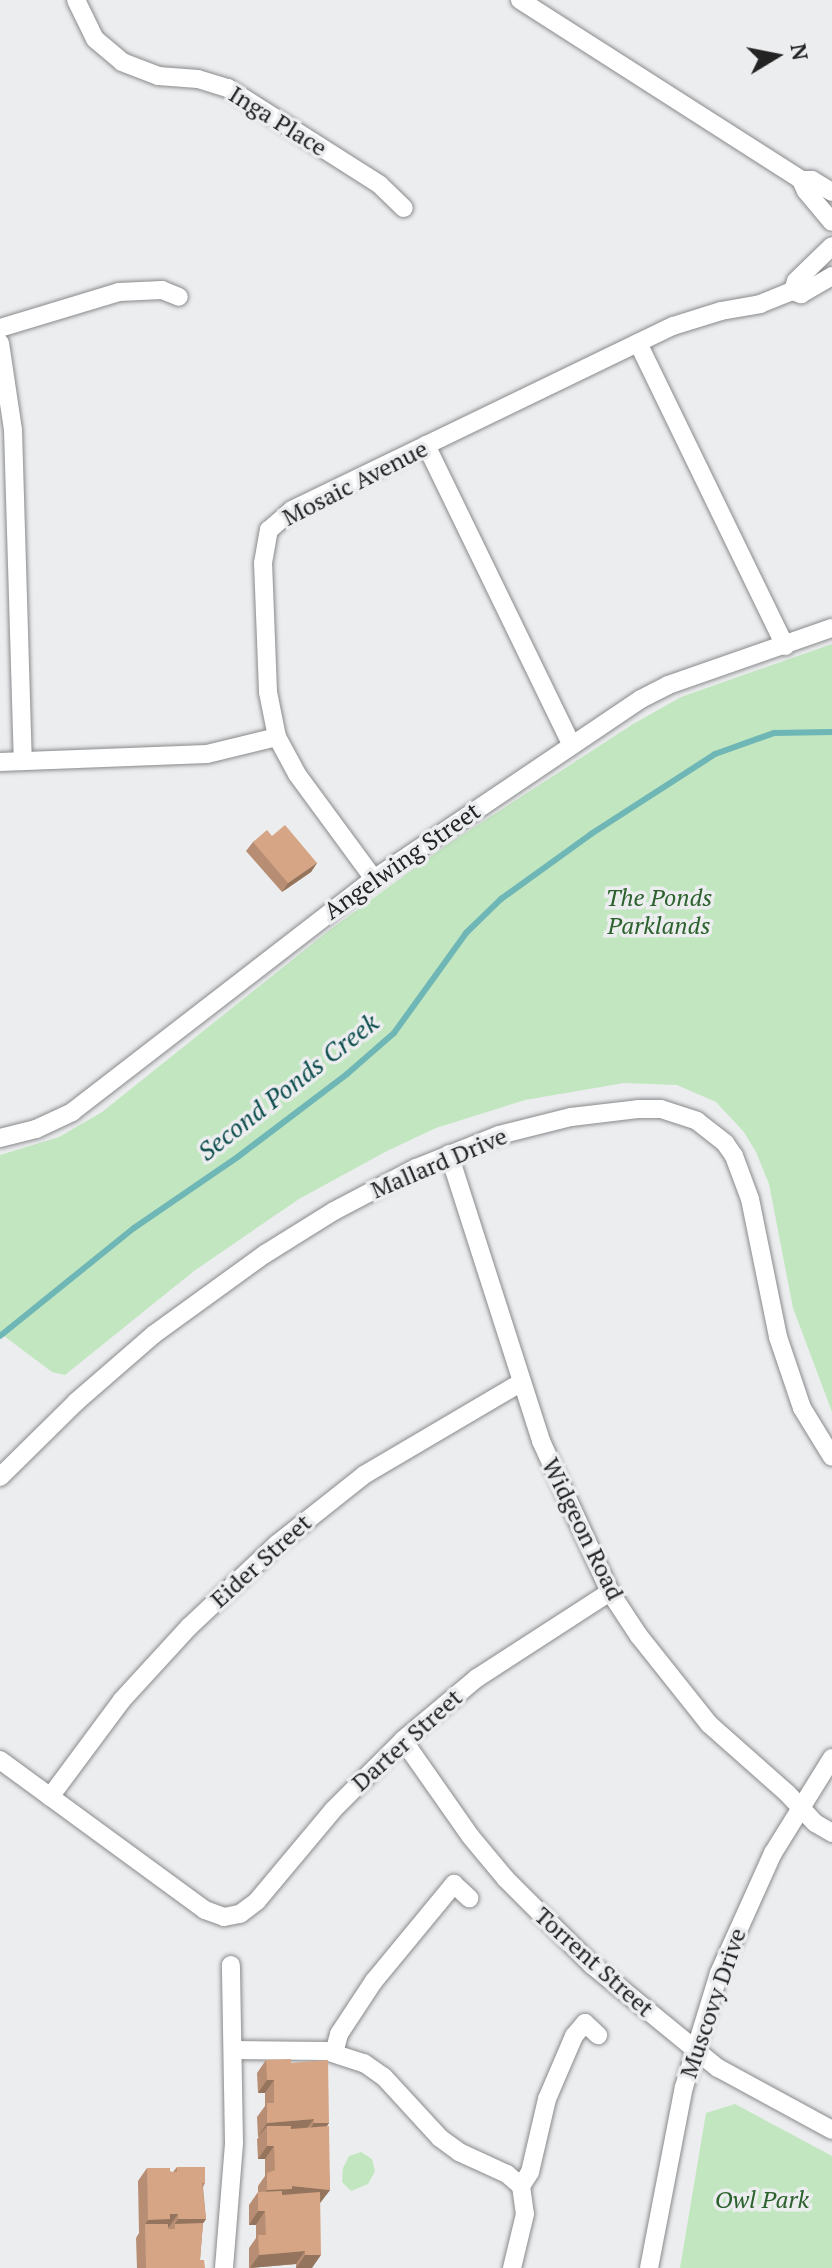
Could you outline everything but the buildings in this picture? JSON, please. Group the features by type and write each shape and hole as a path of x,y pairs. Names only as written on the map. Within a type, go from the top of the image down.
{"street":[{"name":"Inga Place","path":"76,0 95,39 122,62 158,76 198,79 228,88 380,185 404,208"},
{"path":"520,0 801,180 812,180 832,192"},
{"path":"801,180 806,191 832,222"},
{"path":"793,291 796,281 832,246"},
{"name":"Mosaic Avenue","path":"374,879 297,774 277,737 268,692 263,563 269,530 292,510 638,343 698,318 760,304 793,291 801,294 832,276"},
{"path":"0,328 119,292 162,290 179,297"},
{"path":"0,343 13,430 23,761"},
{"path":"638,343 785,646"},
{"path":"426,445 571,744"},
{"name":"Angelwing Street","path":"0,1138 36,1129 72,1112 374,879 571,744 668,685 832,628"},
{"path":"0,762 207,754 277,737"},
{"name":"Mallard Drive","path":"0,1477 114,1367 199,1300 334,1211 449,1154 521,1128 624,1110 661,1109 697,1121 712,1131 734,1156 750,1199 778,1337 802,1408 832,1457"},
{"name":"Widgeon Road","path":"449,1154 559,1487 610,1592 639,1636 709,1724 832,1833"},
{"name":"Eider Street","path":"50,1797 122,1700 189,1627 266,1554 364,1475 522,1382"},
{"name":"Darter Street","path":"50,1797 205,1910 231,1916 249,1909 257,1901 333,1810 403,1740 477,1678 610,1592"},
{"name":"Torrent Street","path":"403,1740 471,1837 532,1907 592,1965 718,2068 832,2130"},
{"name":"Muscovy Drive","path":"649,2268 672,2141 695,2049 719,1973 773,1853 832,1758"},
{"path":"0,1760 50,1797"},
{"path":"334,2053 339,2034 374,1981 454,1884 469,1898"},
{"path":"224,2268 234,2143 231,1965"},
{"path":"521,2186 530,2172 547,2099 574,2036 585,2023 598,2035"},
{"path":"233,2050 334,2053 372,2068 394,2086 440,2138 459,2152 507,2174 521,2186 526,2202 512,2268"}],"green space":[{"name":"The Ponds Parklands","path":"832,644 832,1412 793,1308 769,1184 756,1152 744,1132 716,1102 677,1085 624,1083 525,1100 436,1128 387,1151 299,1199 194,1271 65,1375 52,1372 0,1333 0,1155 59,1137 102,1112 332,928 447,845 633,724 681,697"},
{"name":"Owl Park","path":"735,2104 832,2156 832,2268 680,2268 706,2113"},
{"path":"361,2152 372,2159 375,2171 368,2184 351,2191 342,2182 343,2168 349,2156"}],"waterway":[{"name":"Second Ponds Creek","path":"0,1336 134,1228 239,1156 347,1074 394,1033 466,933 501,899 591,834 715,754 774,733 832,732"}]}
